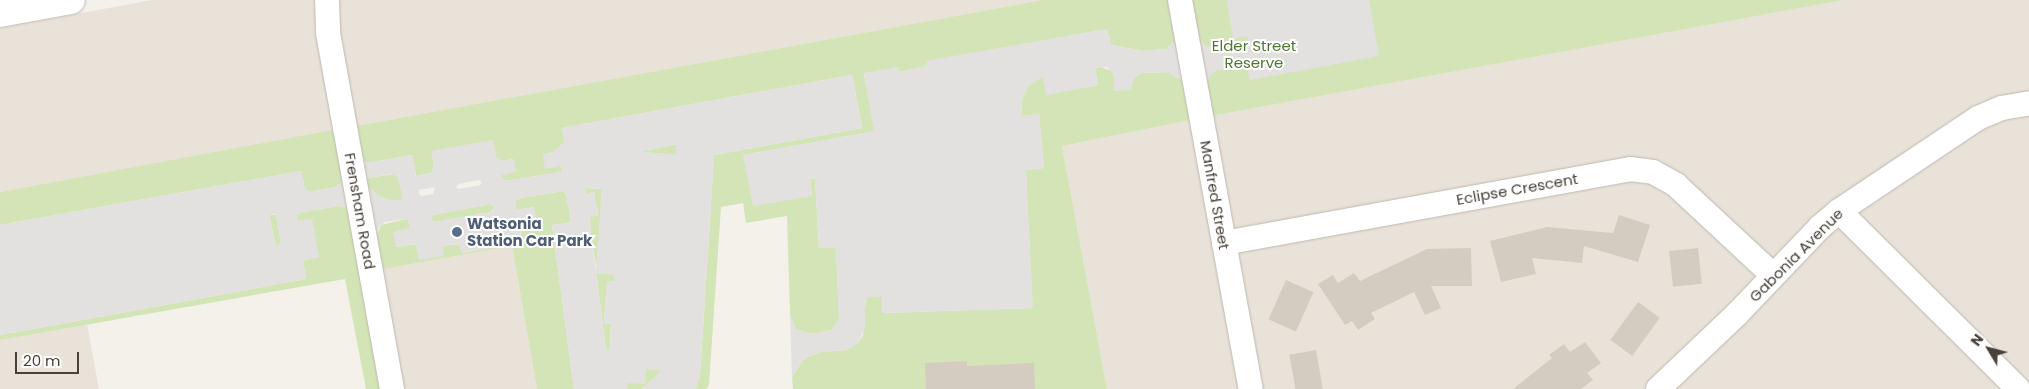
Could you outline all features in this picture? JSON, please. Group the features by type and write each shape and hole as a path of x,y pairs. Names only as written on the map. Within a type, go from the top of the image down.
{"street":[{"path":"0,13 71,0"},
{"name":"Frensham Road","path":"313,0 328,33"},
{"name":"Frensham Road","path":"327,0 328,33 392,389"},
{"name":"Manfred Street","path":"1180,0 1251,389"},
{"name":"Gabonia Avenue","path":"1658,389 1737,314 1773,275 1839,211 1978,118 2002,108 2029,103"},
{"name":"Eclipse Crescent","path":"1224,243 1630,169 1653,172 1676,186 1773,275"},
{"path":"1839,211 2018,389"}],"shaded area":[{"path":"152,0 1042,0 0,192 0,28"},
{"path":"1227,0 1369,0 1379,56 1250,80 1246,63 1215,71 1210,76 1206,88 1196,34 1205,45 1218,49 1243,45 1248,39 1247,36 1233,39"},
{"path":"1844,0 2029,0 2029,389 1107,389 1062,146 1211,116"},
{"path":"1107,29 1111,45 1143,51 1165,49 1178,40 1184,78 1175,77 1169,72 1141,73 1134,78 1130,90 1113,91 1115,75 1107,67 1101,67 1095,68 1098,85 1046,95 1043,77 1028,86 1022,99 1022,116 1039,114 1044,168 1026,170 1033,308 882,313 882,296 869,297 865,300 865,327 859,342 847,350 820,352 808,357 802,361 792,377 790,314 796,329 811,334 832,330 839,319 836,248 819,248 815,178 810,179 812,196 753,206 743,155 874,131 864,73 898,67 899,72 927,66 926,61"},
{"name":"Watsonia Station Car Park","path":"852,75 862,128 714,155 700,375 695,389 642,389 662,371 646,369 645,384 628,383 627,389 574,389 552,225 569,223 571,220 566,194 563,191 520,198 515,201 516,210 534,207 537,221 519,225 522,242 461,253 459,244 443,246 444,256 419,260 417,246 414,244 396,247 393,232 410,228 409,221 406,219 385,222 378,228 376,237 367,186 379,196 389,200 401,200 403,197 397,175 366,178 363,162 412,155 416,176 431,173 434,168 431,151 493,140 496,157 502,161 514,159 516,172 501,175 506,181 561,172 561,166 545,169 543,154 554,152 565,142 562,128","holes":["676,144 676,155 643,151","479,180 482,182 480,185 459,189 456,187 459,184","435,187 433,194 422,196 419,194 419,190","586,188 602,189 596,271 590,217 598,215 594,192 586,194","490,204 495,207 492,212 435,222 430,219 433,215","596,273 614,275 614,281 607,281 604,323 611,324 610,349 606,349"]},
{"path":"301,171 305,189 310,192 335,187 343,182 347,207 338,206 298,213 296,215 297,221 312,219 319,257 303,260 306,279 0,335 0,225","holes":["269,215 276,215 281,243 276,247"]},
{"path":"512,246 537,389 404,389 383,269"},
{"path":"87,324 99,389 0,389 0,340"}],"green space":[{"path":"1042,0 1169,0 1178,40 1165,49 1143,51 1111,45 1107,29 926,62 927,66 899,72 898,67 864,74 875,131 744,155 812,196 810,179 815,178 819,248 836,248 839,319 832,330 811,334 796,329 790,314 787,216 746,223 743,203 721,207 709,385 706,389 695,389 700,375 714,155 862,128 852,75 562,128 565,142 554,152 544,154 561,166 561,172 506,181 501,175 513,159 502,161 495,157 432,151 434,168 431,173 416,176 412,155 363,162 357,126"},
{"name":"Elder Street Reserve","path":"1190,0 1844,0 1211,116"},
{"path":"1101,67 1112,71 1116,79 1115,84 1130,90 1134,78 1141,73 1169,72 1175,77 1184,78 1191,120 1062,146 1107,389 793,389 792,377 802,361 820,352 847,350 859,342 863,335 866,297 882,296 883,313 1032,308 1026,170 1044,168 1039,115 1022,116 1022,99 1028,86 1043,77 1047,94 1098,85 1095,68"},
{"path":"333,130 343,182 335,187 310,192 305,189 301,171 0,225 0,192"},
{"path":"677,144 676,155 642,152 643,151"},
{"path":"395,174 398,177 403,197 401,200 389,200 379,196 367,186 366,178"},
{"path":"586,188 602,189 597,271 591,237 590,217 598,215 594,192 586,194"},
{"path":"563,191 566,194 571,220 569,223 552,225 574,389 537,389 512,246 383,269 376,237 381,225 406,219 409,221 410,228 397,247 414,244 417,246 419,260 442,246 460,244 462,253 522,242 519,225 534,207 516,210 515,201 520,198"},
{"path":"490,204 495,207 491,212 435,222 430,219 433,215"},
{"path":"338,206 347,207 381,389 366,389 345,279 0,340 0,335 306,279 303,260 319,257 297,221 296,215 298,213"},
{"path":"269,214 276,215 281,243 276,247"},
{"path":"596,273 614,274 614,282 607,282 604,323 611,324 610,350 606,349"},
{"path":"646,369 662,369 662,371 642,389 627,389 627,383"}],"building":[{"path":"1619,215 1650,225 1638,262 1584,246 1582,263 1532,258 1536,274 1501,282 1490,241 1547,227 1613,233"},
{"path":"1471,248 1472,286 1431,286 1441,308 1425,315 1414,292 1371,313 1375,319 1358,330 1352,321 1345,325 1318,284 1333,275 1338,283 1354,273 1360,281 1427,249"},
{"path":"1698,248 1702,284 1673,287 1669,251"},
{"path":"1286,280 1313,292 1296,331 1269,319"},
{"path":"1638,302 1660,318 1632,356 1610,340"},
{"path":"1585,342 1601,363 1587,373 1593,380 1581,389 1513,389 1552,358 1549,355 1564,344 1570,352"},
{"path":"1316,350 1323,389 1295,389 1289,355"},
{"path":"967,361 967,366 1034,363 1035,389 926,389 925,363"}],"place":[{"name":"Watsonia Station Car Park","path":"457,232"}]}
